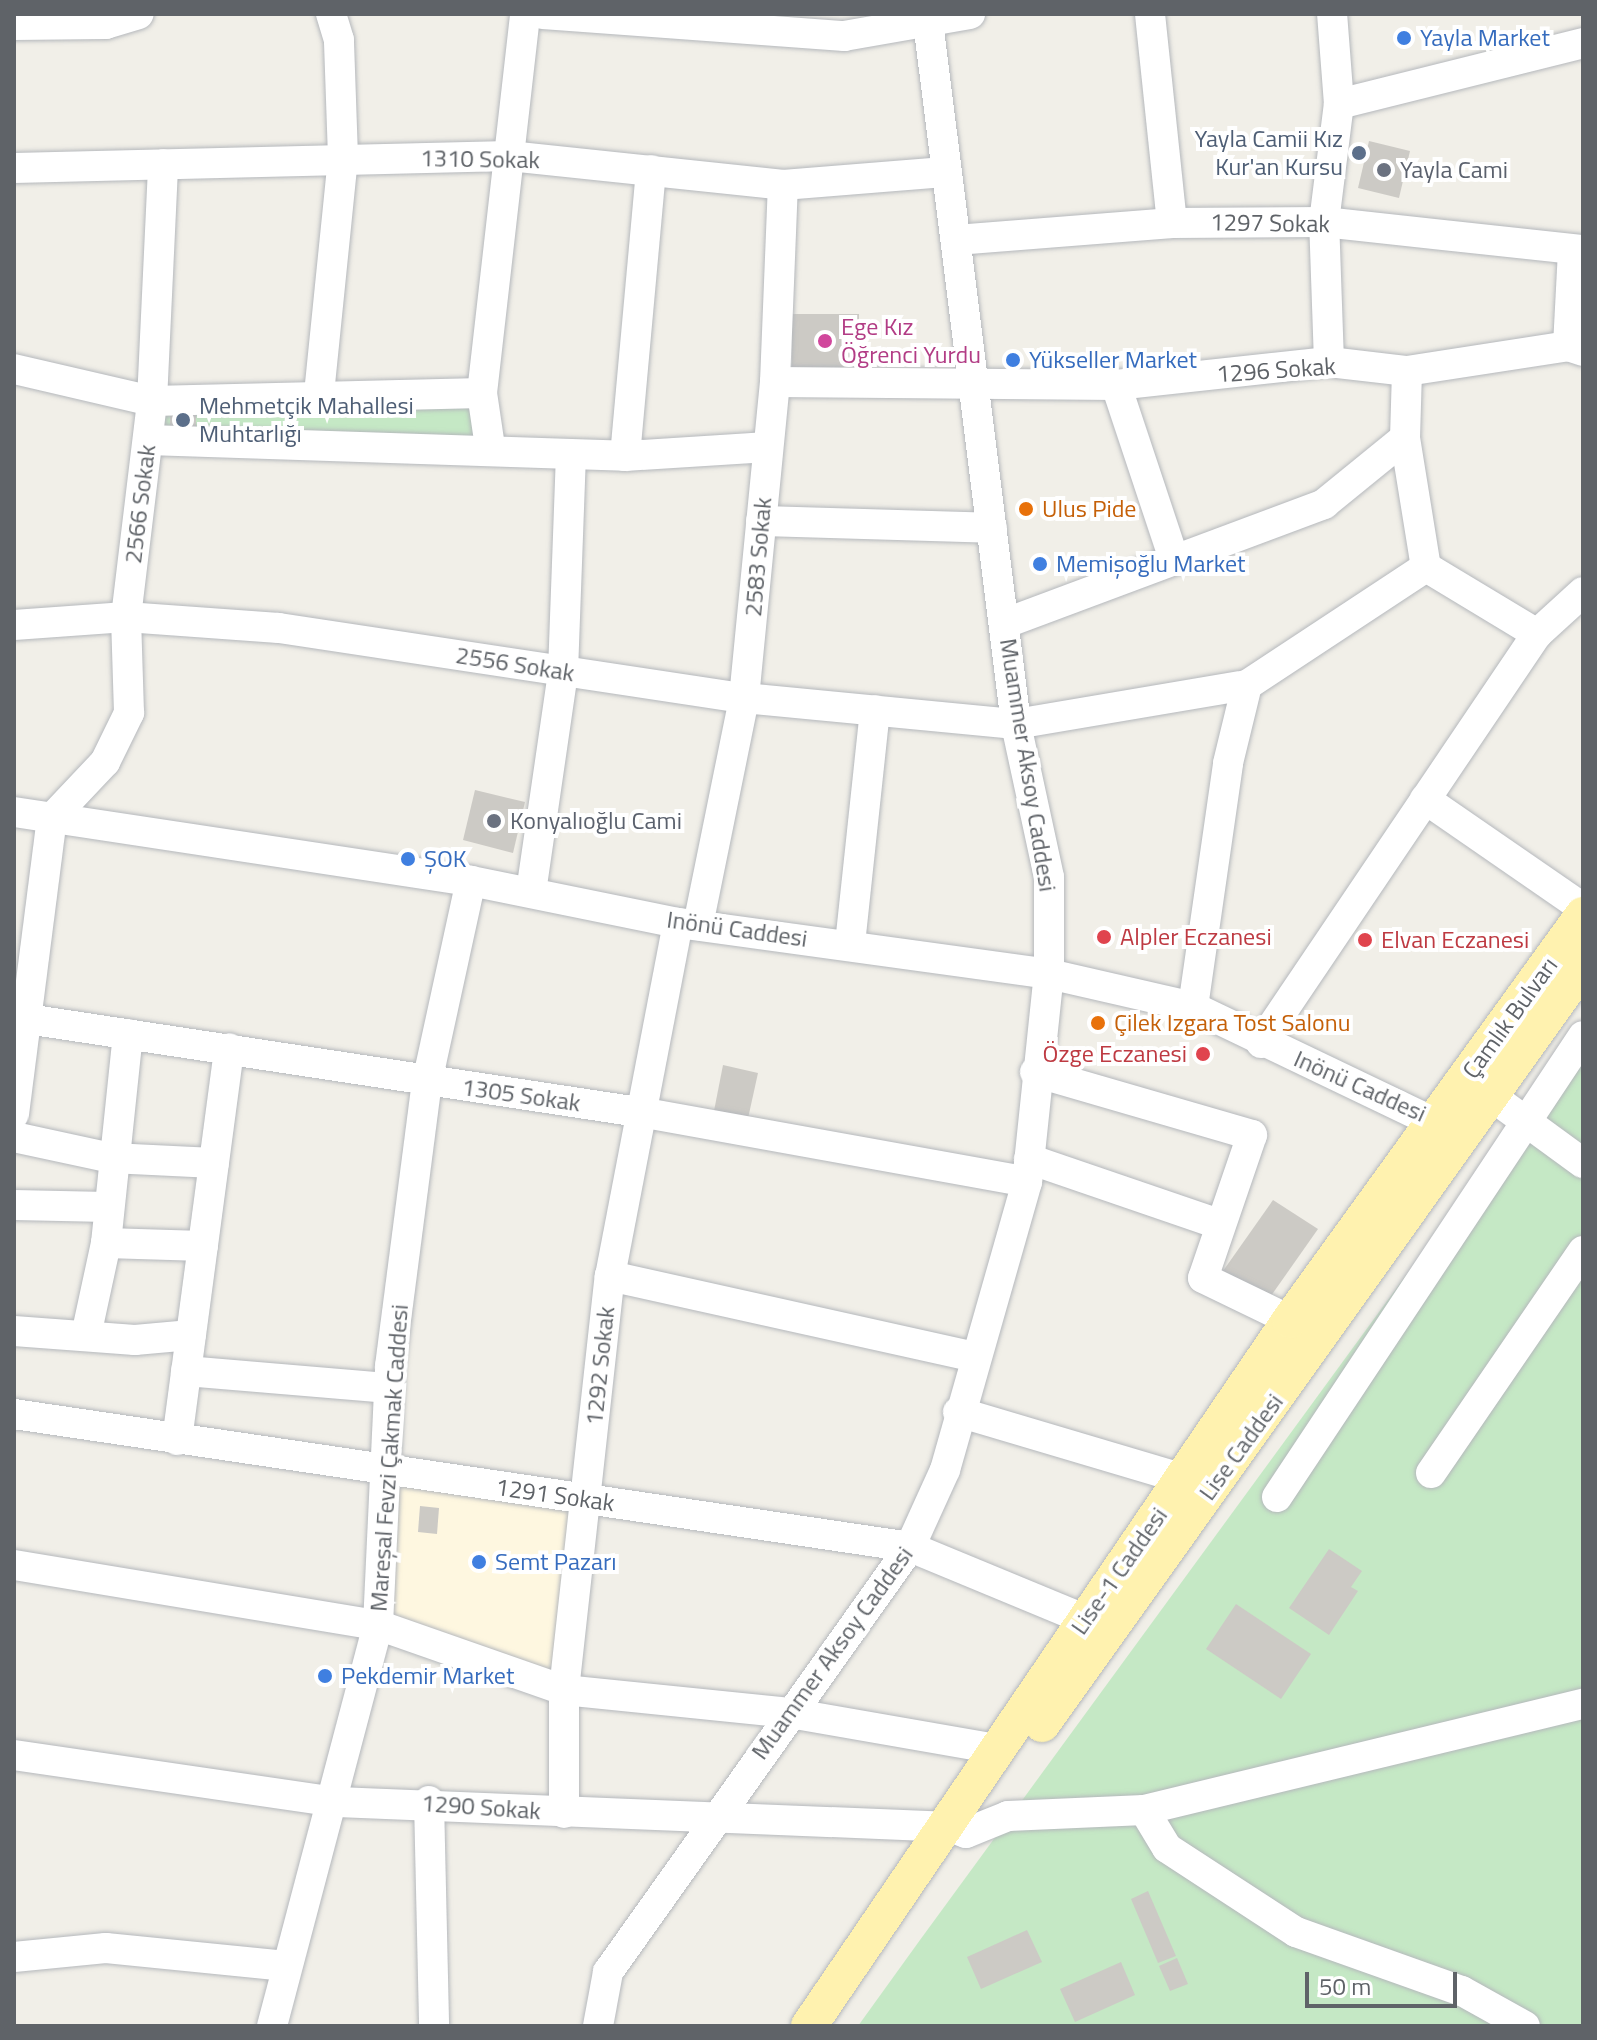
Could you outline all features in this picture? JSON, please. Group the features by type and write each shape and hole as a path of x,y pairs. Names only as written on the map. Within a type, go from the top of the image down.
{"main road":[{"name":"Çamlık Bulvarı","path":"1449,1129 1583,915"},
{"name":"Çamlık Bulvarı","path":"1491,1096 1583,966"},
{"name":"Lise Caddesi","path":"951,1827 1017,1759 1449,1129 1491,1096"},
{"name":"Lise-1 Caddesi","path":"809,2026 951,1827 996,1749 1184,1479 1290,1320 1449,1129"}],"street":[{"path":"14,25 106,24 139,14"},
{"path":"319,394 343,157 339,40 331,14"},
{"path":"490,447 482,393 525,14"},
{"path":"543,14 844,36 970,14"},
{"path":"1150,14 1172,223"},
{"path":"1329,362 1324,222 1339,104 1332,14"},
{"name":"Muammer Aksoy Caddesi","path":"598,2026 608,1972 711,1821 910,1547 945,1470 972,1356 1028,1170 1035,1072 1049,974 1049,877 1016,724 1006,623 972,389 927,20"},
{"path":"1339,104 1583,43"},
{"name":"1310 Sokak","path":"14,168 343,157 509,156 783,185 944,172"},
{"name":"2566 Sokak","path":"52,818 105,762 129,713 126,617 152,401 163,164"},
{"path":"625,456 651,170"},
{"name":"2583 Sokak","path":"688,924 744,698 775,382 783,185"},
{"name":"1297 Sokak","path":"956,240 1172,223 1324,222 1578,250"},
{"path":"1576,349 1578,250"},
{"name":"1296 Sokak","path":"775,382 972,389 1116,385 1329,362 1407,371 1576,349"},
{"path":"14,369 152,401 319,394 482,393"},
{"path":"1407,371 1405,438 1426,567 1537,634"},
{"path":"1116,385 1174,559"},
{"path":"1006,623 1324,504 1405,438"},
{"path":"148,440 490,447 625,456 768,447"},
{"path":"531,892 563,672 571,454"},
{"path":"761,521 992,528"},
{"path":"1193,1007 1228,763 1247,685 1426,567"},
{"path":"1261,1043 1537,634 1583,592"},
{"name":"2556 Sokak","path":"14,625 126,617 279,628 744,698 1016,724 1247,685"},
{"path":"850,944 875,710"},
{"path":"1425,799 1583,908"},
{"name":"Inönü Caddesi","path":"14,812 471,881 688,924 850,944 1049,974 1193,1007 1261,1043 1449,1129"},
{"path":"14,1114 20,1018 52,818"},
{"name":"Mareşal Fevzi Çakmak Caddesi","path":"272,2026 286,1966 337,1802 378,1625 389,1388 427,1082 471,881"},
{"name":"1292 Sokak","path":"564,1813 564,1690 610,1276 688,924"},
{"name":"1305 Sokak","path":"20,1018 229,1048 427,1082 1028,1170 1219,1224"},
{"path":"87,1331 106,1243 111,1158 128,1034"},
{"path":"1277,1497 1583,1036"},
{"path":"177,1440 229,1048"},
{"path":"1035,1072 1252,1135 1203,1278 1290,1320"},
{"path":"1491,1096 1583,1163"},
{"path":"14,1137 111,1158 214,1163"},
{"path":"14,1205 108,1207"},
{"path":"106,1243 203,1246"},
{"path":"1431,1473 1583,1251"},
{"path":"610,1276 972,1356"},
{"path":"14,1331 87,1331 135,1340 191,1335"},
{"path":"186,1371 389,1388"},
{"path":"958,1412 1184,1479"},
{"name":"1291 Sokak","path":"14,1414 384,1473 586,1498 910,1547 1084,1619"},
{"path":"14,1565 378,1625 564,1690 790,1713 996,1749"},
{"name":"1290 Sokak","path":"14,1755 337,1802 429,1801 564,1813 711,1821 951,1827 966,1833 1008,1816 1144,1810 1583,1704"},
{"path":"429,1801 434,2026"},
{"path":"1144,1810 1167,1848 1296,1932 1462,1991 1525,2026"},
{"path":"14,1957 106,1948 286,1966"}],"shaded area":[{"name":"Semt Pazarı","path":"384,1473 586,1498 564,1690 378,1625"}],"green space":[{"path":"482,393 490,447 148,440 152,401"},
{"path":"1583,1033 1583,2026 858,2026 920,1940"}],"building":[{"name":"Yayla Cami","path":"1369,141 1410,151 1399,198 1358,188"},
{"name":"Ege Kız Öğrenci Yurdu","path":"792,314 859,314 859,368 792,368"},
{"name":"Mehmetçik Mahallesi Muhtarlığı","path":"170,409 196,409 196,431 170,432"},
{"name":"Konyalıoğlu Cami","path":"475,790 525,802 513,853 463,840"},
{"path":"723,1065 758,1073 747,1123 713,1116"},
{"path":"1273,1200 1318,1229 1266,1303 1223,1271"},
{"path":"420,1506 439,1508 437,1534 418,1532"},
{"path":"1329,1549 1362,1571 1351,1587 1358,1591 1329,1635 1289,1608"},
{"path":"1236,1604 1311,1654 1281,1699 1206,1649"},
{"path":"1148,1891 1176,1956 1158,1963 1131,1899"},
{"path":"1027,1930 1042,1962 981,1989 967,1957"},
{"path":"1177,1958 1188,1984 1170,1991 1159,1966"},
{"path":"1121,1962 1135,1995 1075,2022 1060,1989"}],"place":[{"name":"Yayla Market","path":"1404,38"},
{"name":"Yayla Camii Kız Kur'an Kursu","path":"1359,153"},
{"name":"Yayla Cami","path":"1384,170"},
{"name":"Ege Kız Öğrenci Yurdu","path":"825,341"},
{"name":"Yükseller Market","path":"1013,360"},
{"name":"Mehmetçik Mahallesi Muhtarlığı","path":"183,420"},
{"name":"Ulus Pide","path":"1026,509"},
{"name":"Memişoğlu Market","path":"1040,564"},
{"name":"Konyalıoğlu Cami","path":"494,821"},
{"name":"ŞOK","path":"408,859"},
{"name":"Alpler Eczanesi","path":"1104,937"},
{"name":"Elvan Eczanesi","path":"1365,940"},
{"name":"Çilek Izgara Tost Salonu","path":"1098,1023"},
{"name":"Özge Eczanesi","path":"1203,1054"},
{"name":"Semt Pazarı","path":"479,1562"},
{"name":"Pekdemir Market","path":"325,1676"}]}
